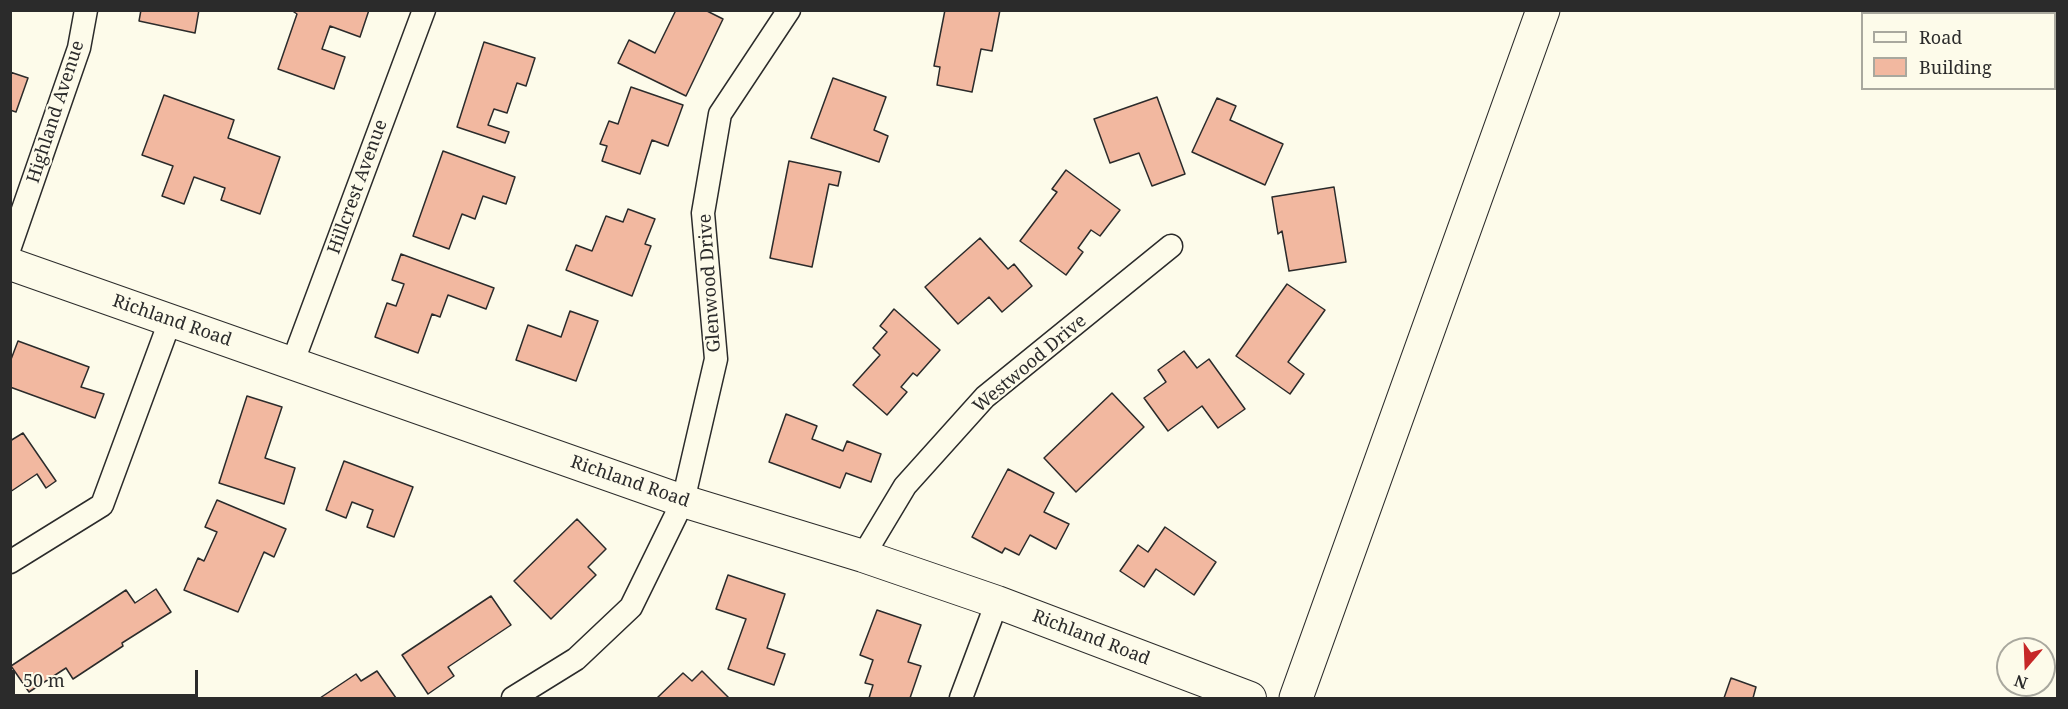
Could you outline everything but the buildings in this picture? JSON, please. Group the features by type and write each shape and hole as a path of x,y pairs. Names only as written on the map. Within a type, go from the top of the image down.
{"highway":[{"path":"1296,699 1543,10"}],"street":[{"name":"Highland Avenue","path":"10,247 79,48 86,10"},
{"name":"Hillcrest Avenue","path":"292,364 424,10"},
{"name":"Glenwood Drive","path":"513,699 576,659 631,607 683,501 716,359 703,213 720,114 789,10"},
{"name":"Westwood Drive","path":"863,556 904,486 985,398 1171,246"},
{"name":"Richland Road","path":"10,264 683,501 863,556 997,602 1250,699"},
{"path":"10,562 102,505 170,321"},
{"path":"961,699 997,602"}]}
